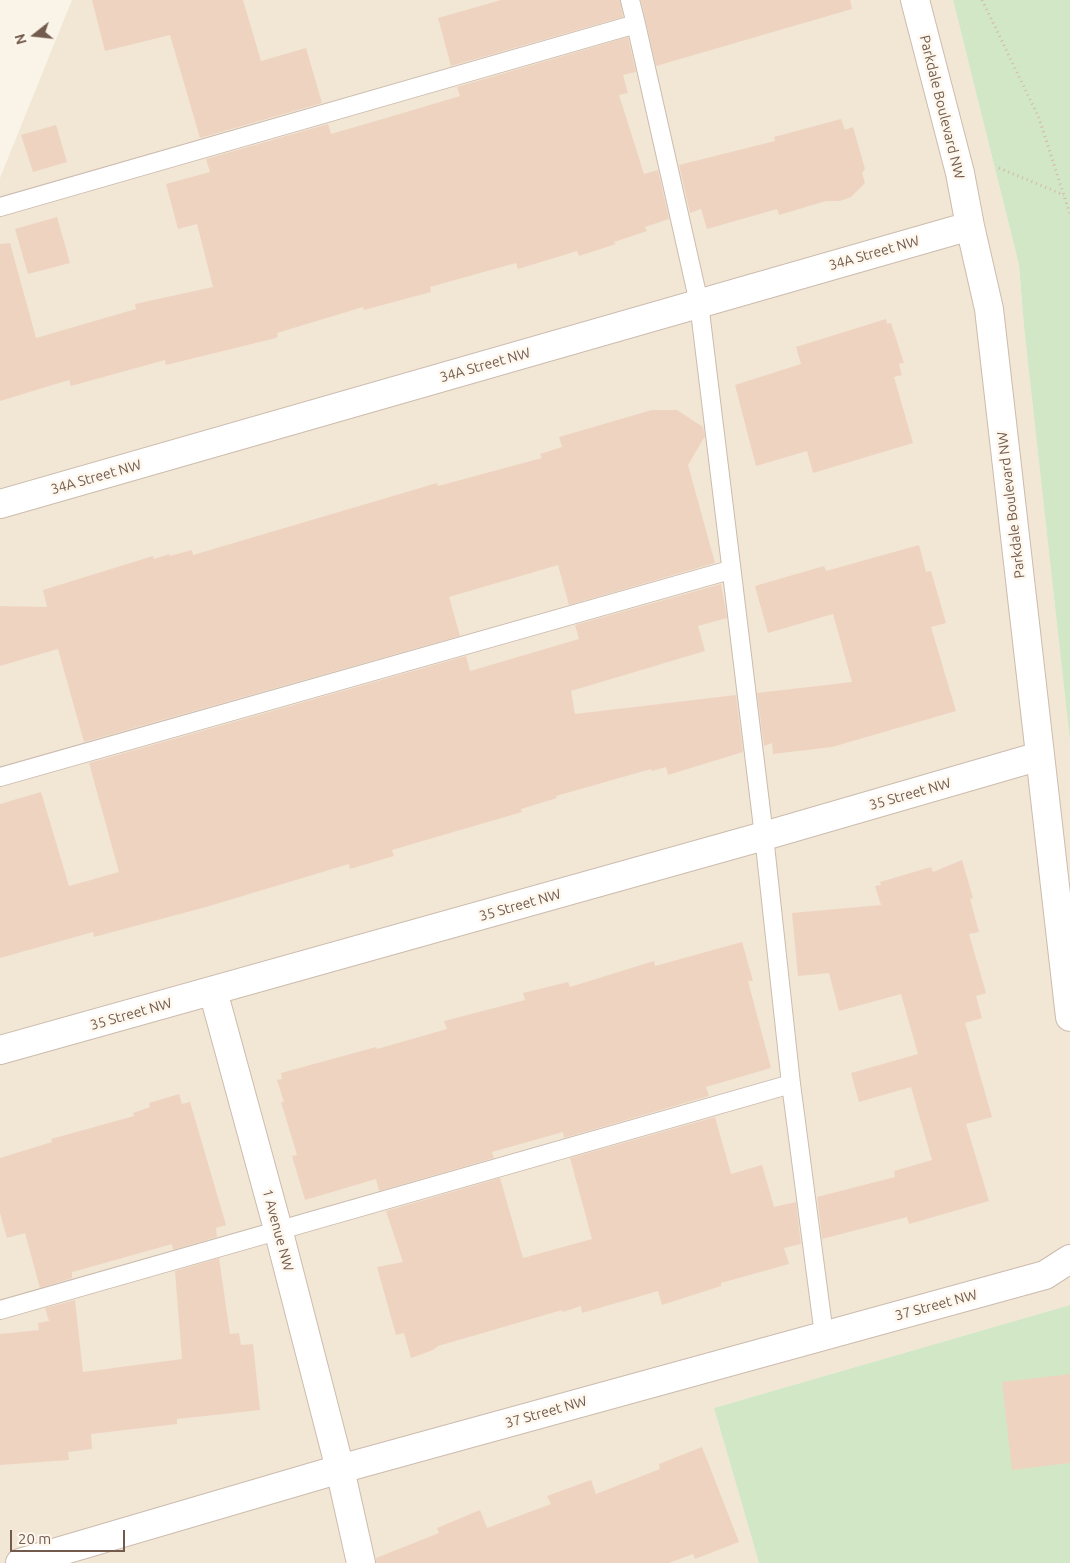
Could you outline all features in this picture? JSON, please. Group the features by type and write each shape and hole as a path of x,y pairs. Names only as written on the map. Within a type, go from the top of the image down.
{"street":[{"name":"Parkdale Boulevard NW","path":"915,0 960,173 989,309 1070,1017"},
{"name":"34A Street NW","path":"0,504 970,226"},
{"name":"35 Street NW","path":"0,1050 764,836 1040,756"},
{"name":"1 Avenue NW","path":"213,991 278,1229 340,1469 361,1563"},
{"name":"37 Street NW","path":"20,1563 340,1469 1045,1275 1070,1259"}],"lane":[{"path":"630,0 698,303 764,836 791,1084 824,1335"},
{"path":"0,207 636,24"},
{"path":"0,777 730,570"},
{"path":"0,1310 278,1229 791,1084"}],"path":[{"path":"982,0 1039,118 1070,214"},
{"path":"999,168 1064,195"}],"shaded area":[{"path":"72,0 953,0 1019,265 1024,327 1070,742 1070,1305 714,1408 759,1563 0,1563 0,178"}],"green space":[{"path":"953,0 1070,0 1070,742 1024,327 1019,265"},
{"path":"1070,1305 1070,1563 759,1563 714,1408"}],"building":[{"path":"92,0 243,0 261,61 306,48 322,103 200,138 170,35 105,51"},
{"path":"501,0 620,0 623,17 451,66 438,18"},
{"path":"641,0 850,0 852,9 656,66"},
{"path":"628,37 636,72 623,75 628,93 619,95 644,174 658,170 669,219 645,227 647,231 614,242 616,244 579,256 577,251 518,269 516,263 430,287 431,292 364,310 363,307 277,333 278,336 276,338 166,365 165,360 71,386 69,380 0,401 0,244 10,243 36,338 136,309 135,304 213,287 197,224 178,229 166,184 210,172 206,159 328,124 331,134 460,96 457,87"},
{"path":"841,119 845,130 853,127 865,169 862,173 865,183 851,197 840,201 826,201 779,215 777,209 707,229 701,209 690,213 679,165 775,141 774,137"},
{"path":"56,125 67,162 33,172 21,135"},
{"path":"57,217 70,263 28,274 15,229"},
{"path":"886,319 887,324 891,323 904,363 899,364 902,375 894,377 913,443 813,473 807,451 756,466 735,385 801,364 796,347"},
{"path":"652,410 677,410 703,427 705,436 688,465 715,563 569,605 558,565 449,597 460,636 84,742 58,649 0,666 0,606 47,607 43,590 153,556 154,559 192,550 193,555 437,483 438,486 542,458 540,454 562,447 559,437"},
{"path":"919,545 926,572 931,571 946,623 931,627 956,711 832,747 773,754 772,743 764,746 757,693 852,682 833,614 768,633 755,586 824,566 826,571"},
{"path":"721,584 727,618 698,626 705,651 571,691 575,714 736,695 743,752 668,775 666,767 652,771 651,769 556,796 557,798 521,809 522,812 392,850 394,856 350,869 349,864 206,907 94,937 93,932 0,958 0,804 41,792 69,886 119,872 89,763 466,656 470,671 579,639 575,625"},
{"path":"962,860 973,898 970,899 979,932 969,934 986,993 976,996 982,1018 965,1023 992,1117 966,1124 989,1201 909,1224 907,1217 822,1239 817,1197 895,1177 894,1171 932,1160 911,1087 859,1102 851,1073 918,1054 901,994 839,1011 829,973 798,976 792,913 881,905 875,886 881,885 880,882 931,867 933,872"},
{"path":"742,942 753,981 748,981 771,1068 706,1087 709,1096 564,1138 563,1132 492,1152 494,1158 379,1191 376,1179 305,1200 292,1156 297,1155 281,1102 284,1102 277,1080 282,1079 281,1073 447,1029 444,1021 525,1000 523,993 568,982 570,987 654,961 655,966"},
{"path":"179,1094 182,1104 190,1102 226,1225 216,1228 217,1237 173,1250 172,1244 72,1272 72,1278 40,1288 25,1233 7,1238 0,1213 0,1158 52,1142 51,1139 134,1116 133,1113 150,1107 149,1103"},
{"path":"715,1117 731,1174 762,1165 774,1207 796,1202 801,1244 784,1248 789,1264 721,1283 721,1286 662,1305 658,1291 582,1313 581,1306 563,1312 562,1310 438,1346 433,1350 411,1358 404,1333 396,1335 377,1267 403,1262 386,1211 500,1178 523,1258 592,1239 570,1158"},
{"path":"219,1258 230,1334 239,1333 241,1345 253,1344 260,1410 177,1419 177,1424 91,1434 92,1449 68,1452 69,1460 0,1465 0,1334 39,1330 38,1323 49,1321 45,1308 75,1300 83,1372 182,1359 175,1271"},
{"path":"1070,1374 1070,1463 1012,1470 1002,1382"},
{"path":"702,1447 739,1542 695,1559 693,1554 669,1563 376,1563 376,1558 439,1533 437,1528 480,1510 487,1528 551,1504 547,1496 591,1480 596,1494 660,1469 659,1464"}]}
